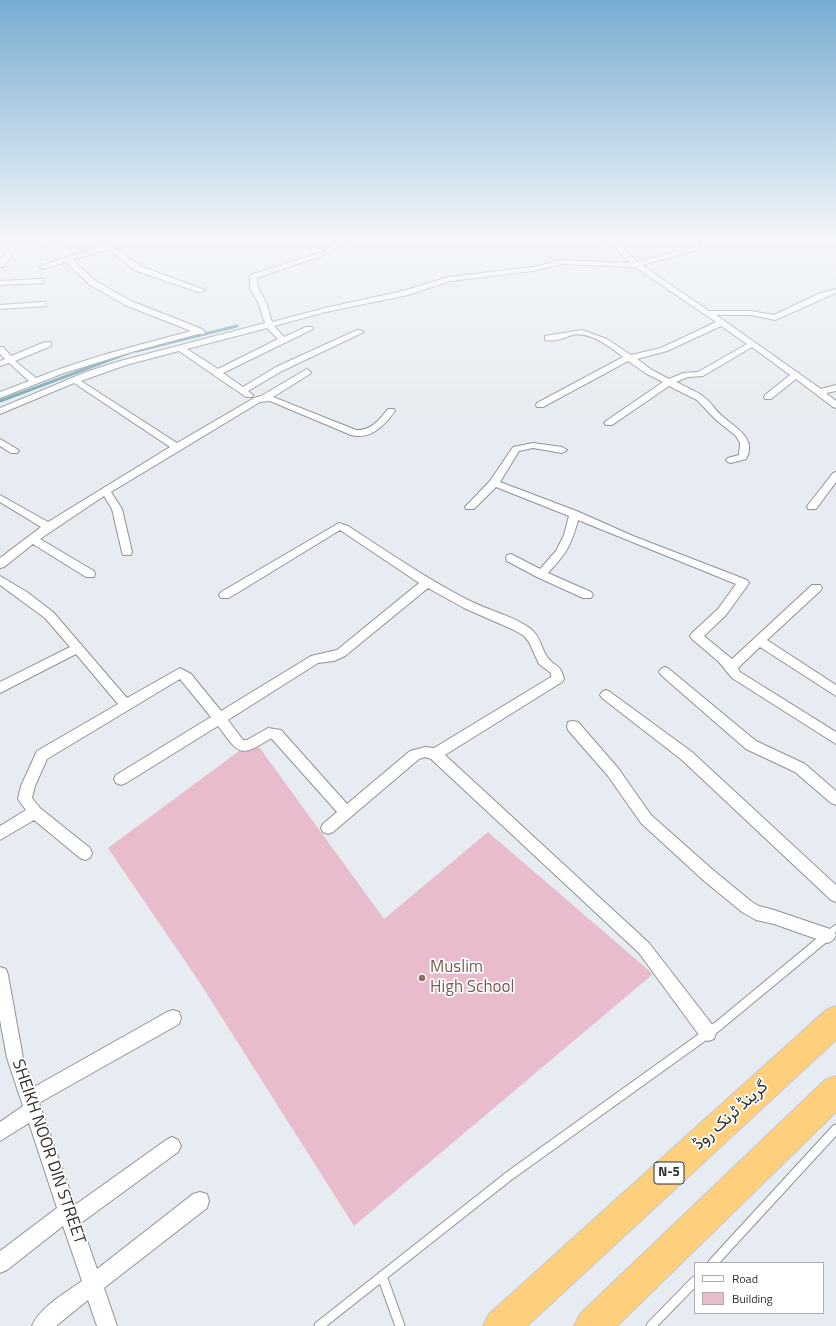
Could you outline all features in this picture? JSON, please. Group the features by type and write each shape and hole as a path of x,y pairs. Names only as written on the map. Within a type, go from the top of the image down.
{"highway":[{"name":"گرینڈ ٹرنک روڈ","path":"501,1326 836,1020"},
{"path":"592,1326 836,1091"}],"street":[{"path":"126,302 203,335"},
{"path":"262,302 267,322 283,340"},
{"path":"0,411 74,380 93,367 132,349 361,302"},
{"path":"692,302 722,322 836,405"},
{"path":"708,313 751,313 775,318 809,302"},
{"path":"0,307 44,304"},
{"path":"540,405 627,358 637,357 678,344 722,322"},
{"path":"217,373 283,340 309,329"},
{"path":"243,390 279,369 360,332"},
{"path":"548,338 556,338 572,332 583,332 597,337 643,368 701,398 717,417 737,431 742,438 746,449 743,457 731,460"},
{"path":"0,395 35,381 181,348 203,335"},
{"path":"0,364 48,344"},
{"path":"610,423 670,382 686,375 700,374 752,344"},
{"path":"181,348 243,390 260,399 272,399 354,433 369,433 391,412"},
{"path":"0,349 10,360 35,381"},
{"path":"0,564 32,538 105,491 176,447 308,372"},
{"path":"768,396 795,375"},
{"path":"74,380 176,447"},
{"path":"820,392 836,388"},
{"path":"0,442 14,451"},
{"path":"470,507 494,483 516,449 522,446 532,445 562,450"},
{"path":"812,507 836,475"},
{"path":"494,483 536,497 629,538 743,583 722,612 696,636 731,667 736,675 836,739"},
{"path":"105,491 117,509 127,552"},
{"path":"0,498 48,527"},
{"path":"541,574 561,554 569,535 575,514"},
{"path":"225,595 339,526 427,583 468,605 518,627 528,633 534,640 544,661 556,671 558,679 435,754"},
{"path":"32,538 90,574"},
{"path":"511,558 541,574 586,594"},
{"path":"0,580 49,615 126,705"},
{"path":"121,779 315,659 334,656 341,653 427,583"},
{"path":"731,667 816,588"},
{"path":"759,641 836,691"},
{"path":"0,688 78,648"},
{"path":"665,672 751,745 800,768 836,799"},
{"path":"85,853 35,812 25,799 28,786 42,755 180,673 187,677 240,745 249,746 268,733 276,734 346,813"},
{"path":"606,695 687,756 836,895"},
{"path":"573,726 613,772 646,819 708,875 747,907 756,913 832,932"},
{"path":"328,828 415,755 425,752 435,754 644,948 708,1033"},
{"path":"0,834 35,812"},
{"name":"SHEIKH NOOR DIN STREET","path":"0,975 15,1058 107,1326"},
{"path":"0,1132 31,1104 173,1018"},
{"path":"0,1263 172,1146"},
{"path":"42,1326 52,1316 200,1201"}],"lane":[{"path":"319,1326 509,1176 708,1033 832,932"},
{"path":"713,1262 836,1129"},
{"path":"382,1276 400,1326"},
{"path":"651,1326 694,1282"}],"building":[{"name":"Muslim High School","path":"259,747 384,919 488,832 653,974 354,1226 200,983 108,848 239,751 245,752"}],"waterway":[{"path":"136,351 237,326"},
{"path":"0,401 128,353"}],"place":[{"name":"Muslim High School","path":"422,978"}]}
